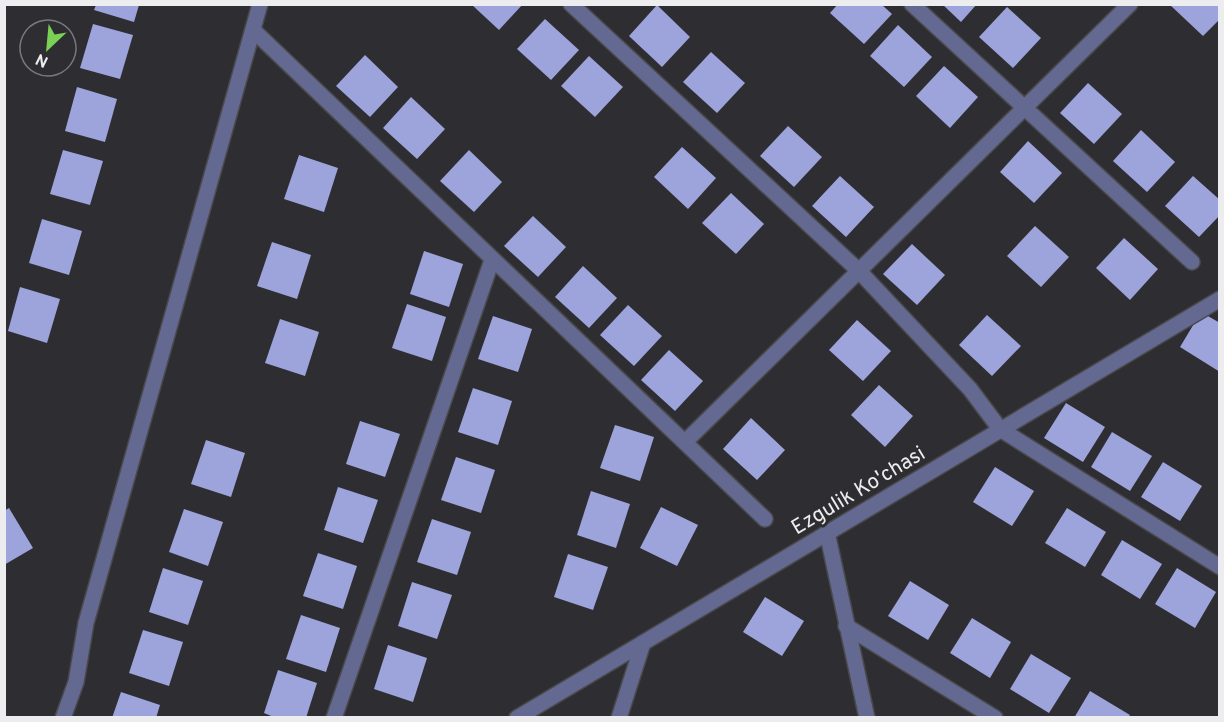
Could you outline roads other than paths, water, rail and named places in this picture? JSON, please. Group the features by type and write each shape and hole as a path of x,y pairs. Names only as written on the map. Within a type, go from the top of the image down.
{"street":[{"path":"63,717 76,682 86,623 260,4"},
{"path":"571,4 859,271 970,389 1000,429 1220,567"},
{"path":"912,4 1192,262"},
{"path":"685,442 1130,4"},
{"path":"253,30 765,519"},
{"path":"334,717 492,260"},
{"name":"Ezgulik Ko'chasi","path":"517,717 1220,299"},
{"path":"828,532 867,717"},
{"path":"846,626 995,717"},
{"path":"620,717 643,643"}]}
